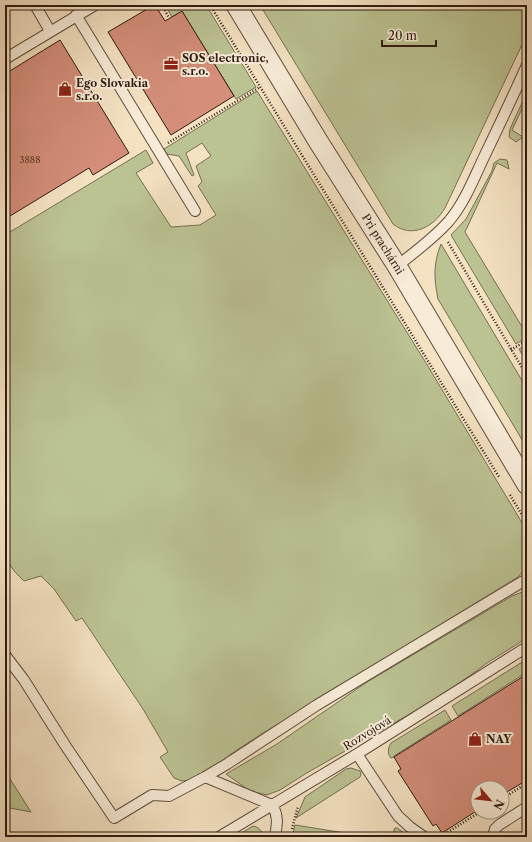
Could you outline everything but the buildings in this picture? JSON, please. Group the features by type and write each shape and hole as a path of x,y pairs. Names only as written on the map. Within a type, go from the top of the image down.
{"street":[{"name":"Pri prachárni","path":"236,5 396,266 527,485"}],"lane":[{"path":"35,5 50,31"},
{"path":"5,59 95,5"},
{"path":"76,16 195,211"},
{"path":"396,266 440,230 457,210 469,190 527,66"},
{"path":"5,655 24,680 114,818 152,795 169,796 205,777 317,705 527,579"},
{"name":"Rozvojová","path":"219,837 357,754 527,647"},
{"path":"357,754 398,816 410,828 424,837"},
{"path":"205,777 272,805 276,810 278,819 275,837"},
{"path":"493,837 495,829 499,825 526,807"}],"path":[{"path":"162,5 169,18"},
{"path":"210,5 502,482"},
{"path":"158,150 260,87"},
{"path":"440,230 527,376"},
{"path":"511,350 527,340"},
{"path":"506,489 527,523"},
{"path":"510,794 527,783"},
{"path":"292,830 302,787"},
{"path":"440,837 470,818"}],"green space":[{"path":"165,5 206,5 256,87 236,99 182,11 172,17"},
{"path":"260,5 527,5 527,34 445,208 435,221 422,229 415,231 400,228 393,224"},
{"path":"257,91 426,363 527,531 527,566 518,577 263,733 221,762 190,780 182,781 174,778 160,757 168,752 143,709 82,618 76,621 54,589 41,576 24,581 5,559 5,235 146,150 153,163 136,173 171,227 200,225 216,215 198,186 202,182 196,166 211,156 202,143 186,153 194,175 192,176 179,156 167,154 164,149"},
{"path":"527,92 527,98 512,130 523,137 516,142 509,137 510,129"},
{"path":"500,159 507,160 509,169 497,163 465,232 527,335 527,337 516,344 451,235 466,219 492,171 494,163"},
{"path":"441,244 527,389 527,448 438,299 435,265"},
{"path":"527,345 527,363 519,349"},
{"path":"527,590 527,638 487,663 429,703 305,774 280,790 267,795 250,791 226,774 277,744 367,682 512,596"},
{"path":"527,659 527,672 458,716 452,706"},
{"path":"445,710 451,720 391,758 388,751 391,743"},
{"path":"351,768 360,771 360,777 296,818 305,797 346,769"},
{"path":"5,771 31,812 5,807"},
{"path":"295,825 370,837 292,837"},
{"path":"253,826 260,830 264,837 235,837"},
{"path":"395,828 397,828 410,837 393,837"}],"place":[{"name":"SOS electronic, s.r.o.","path":"171,64"},
{"name":"Ego Slovakia s.r.o.","path":"65,89"},
{"name":"NAY","path":"475,739"}]}
